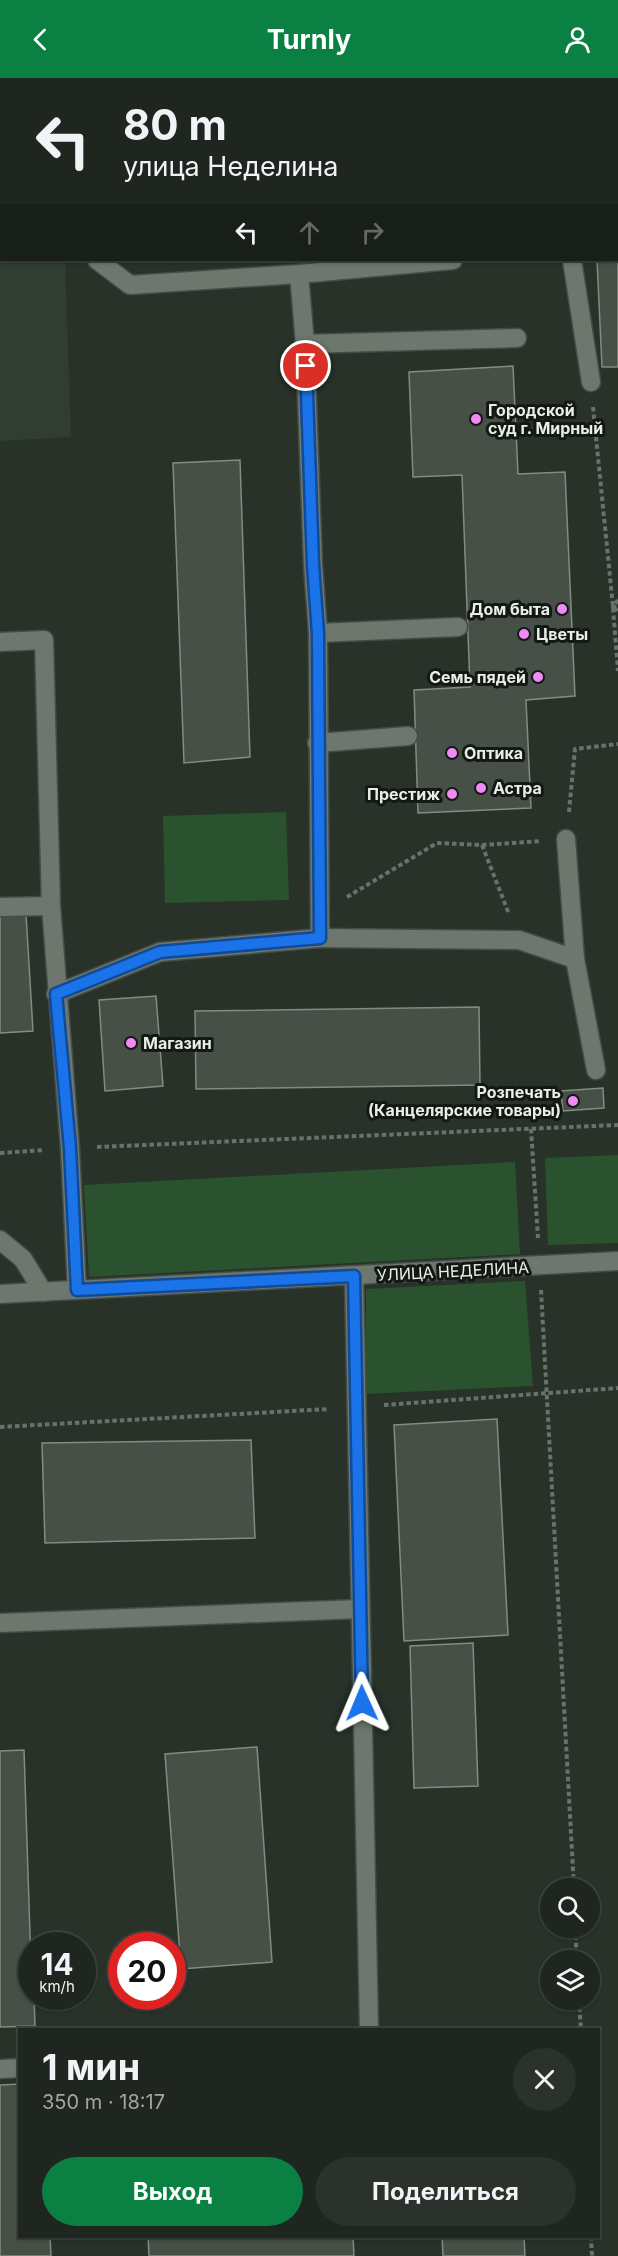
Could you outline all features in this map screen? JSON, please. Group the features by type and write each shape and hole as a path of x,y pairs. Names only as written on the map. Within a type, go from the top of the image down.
{"street":[{"path":"98,261 130,285 299,274 442,261"},
{"path":"572,261 591,382"},
{"path":"299,274 305,344 313,565 318,633 320,938"},
{"path":"305,344 517,338"},
{"path":"318,633 458,627"},
{"path":"0,642 44,640 51,906 56,994 70,1148 77,1290"},
{"path":"317,743 408,736"},
{"path":"566,839 575,959 596,1070"},
{"path":"0,907 51,906"},
{"path":"56,994 160,952 320,938 519,940 575,959"},
{"path":"0,1239 23,1260 43,1292"},
{"name":"УЛИЦА НЕДЕЛИНА","path":"0,1294 618,1261"},
{"path":"354,1276 369,2028"},
{"path":"0,1623 360,1609"},
{"path":"0,2069 18,2068"}],"path":[{"path":"591,382 616,608 618,671"},
{"path":"616,608 618,600"},
{"path":"321,913 437,843 482,845 566,839 575,749 618,744"},
{"path":"482,845 519,940"},
{"path":"0,1153 70,1148 618,1125"},
{"path":"531,1129 548,1394 572,1878"},
{"path":"0,1427 356,1407 618,1388"},
{"path":"580,2010 581,2028"},
{"path":"591,2238 592,2256"}],"shaded area":[{"path":"0,261 65,261 71,437 0,441"}],"green space":[{"path":"286,812 289,900 165,903 163,816"},
{"path":"618,1155 618,1243 548,1245 545,1158"},
{"path":"515,1162 520,1254 89,1277 84,1185"},
{"path":"525,1281 533,1386 366,1394 366,1289"}],"building":[{"path":"597,261 618,261 618,367 602,367"},
{"path":"513,366 518,474 565,472 575,696 526,700 531,808 418,813 414,690 470,687 462,475 413,477 409,372"},
{"path":"240,460 250,757 184,763 173,463"},
{"path":"0,914 26,914 33,1031 0,1033"},
{"name":"Магазин","path":"156,996 163,1086 105,1091 99,1000"},
{"path":"479,1007 480,1085 196,1089 195,1011"},
{"path":"603,1088 604,1108 563,1111 561,1091"},
{"path":"497,1419 508,1635 404,1641 394,1425"},
{"path":"251,1440 255,1538 45,1543 42,1443"},
{"path":"473,1643 478,1786 414,1788 410,1646"},
{"path":"257,1747 272,1962 186,1969 186,1932 178,1932 165,1754"},
{"path":"24,1750 30,1932 18,1932 18,2010 34,2010 35,2026 0,2027 0,1751"},
{"path":"18,2084 18,2238 50,2238 51,2256 0,2256 0,2085"},
{"path":"148,2238 353,2238 354,2256 149,2256"},
{"path":"442,2238 524,2238 525,2256 443,2256"}],"place":[{"name":"Городской суд г. Мирный","path":"476,419"},
{"name":"Дом быта","path":"562,609"},
{"name":"Цветы","path":"524,634"},
{"name":"Семь пядей","path":"538,677"},
{"name":"Оптика","path":"452,753"},
{"name":"Астра","path":"481,788"},
{"name":"Престиж","path":"452,794"},
{"name":"Магазин","path":"131,1043"},
{"name":"Розпечать (Канцелярские товары)","path":"573,1101"}],"route":[{"path":"306,366 313,565 318,633 320,938 160,952 56,994 70,1148 77,1290 354,1276 362,1703"}]}
